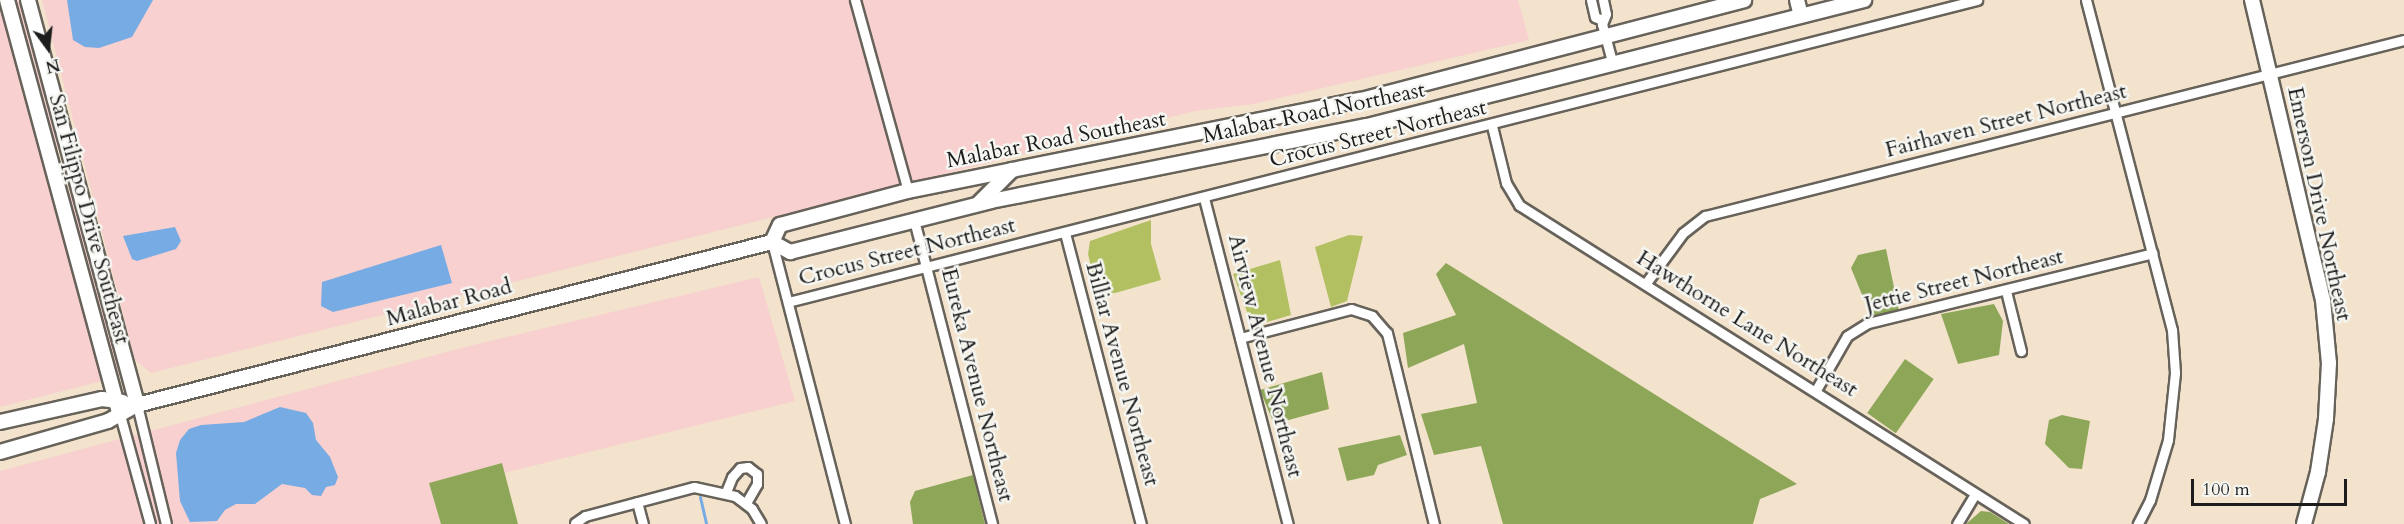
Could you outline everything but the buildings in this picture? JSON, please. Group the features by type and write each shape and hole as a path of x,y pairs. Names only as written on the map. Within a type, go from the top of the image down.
{"main road":[{"name":"San Filippo Drive Southeast","path":"7,0 119,408"},
{"name":"San Filippo Drive Southeast","path":"28,0 86,208 137,405"},
{"name":"Malabar Road Southeast","path":"772,242 780,225 908,191 1361,100 1744,0"},
{"path":"1797,0 1801,16"},
{"name":"Malabar Road Northeast","path":"772,242 790,252 978,205 1367,126 1864,0"},
{"name":"Emerson Drive Northeast","path":"2252,0 2324,300 2329,363 2318,471 2304,524"},
{"path":"46,144 75,170"},
{"path":"53,167 86,208"},
{"path":"978,205 1012,170"},
{"name":"Malabar Road","path":"137,405 772,242"},
{"path":"0,422 102,399 119,408"},
{"path":"0,452 119,408 137,405"}],"street":[{"path":"855,0 908,191"},
{"path":"1591,0 1595,17 1602,20"},
{"path":"1603,0 1606,14 1602,20 1613,65"},
{"name":"Crocus Street Northeast","path":"788,302 1492,126 1977,0"},
{"path":"2086,0 2118,114 2172,330 2175,373 2168,440 2150,500 2138,524"},
{"name":"Fairhaven Street Northeast","path":"1646,284 1683,233 1705,216 2118,114 2404,40"},
{"name":"Hawthorne Lane Northeast","path":"1492,126 1506,183 1520,205 1816,390 1975,495 2024,524"},
{"name":"Airview Avenue Northeast","path":"1204,198 1288,524"},
{"name":"Eureka Avenue Northeast","path":"914,220 992,524"},
{"name":"Billiar Avenue Northeast","path":"1065,233 1141,524"},
{"path":"772,242 845,524"},
{"name":"Jettie Street Northeast","path":"1816,390 1847,336 1868,323 2006,291 2153,253"},
{"path":"2006,291 2021,351"},
{"path":"1240,338 1351,309 1372,316 1387,333 1434,524"},
{"path":"137,405 166,524"},
{"path":"119,408 150,524"},
{"path":"726,492 732,477 740,468 748,467 757,474 757,484 746,503"},
{"path":"575,523 585,516 694,487 726,492 746,503 761,524"},
{"path":"1957,524 1975,495"},
{"path":"637,502 643,524"}],"shaded area":[{"path":"0,0 106,380 0,407"},
{"path":"12,0 23,0 64,156 51,141"},
{"path":"42,0 1518,0 1529,40 1254,104 1195,111 151,373 135,360"},
{"path":"64,186 81,210 125,375 116,378"},
{"path":"759,277 795,401 504,473 501,463 430,483 441,524 0,524 0,471 469,346"}],"green space":[{"path":"1151,220 1151,244 1161,280 1115,293 1097,293 1088,254 1090,241"},
{"path":"1349,235 1363,236 1347,301 1331,307 1315,247"},
{"path":"1886,249 1899,311 1872,319 1851,268 1858,255"},
{"path":"1280,260 1291,315 1267,322 1249,317 1233,274"},
{"path":"1446,263 1797,484 1760,499 1753,524 1503,524 1481,446 1434,455 1421,414 1477,403 1464,344 1408,368 1403,333 1456,315 1436,274"},
{"path":"1994,304 2003,321 1999,355 1958,364 1941,314"},
{"path":"1905,359 1934,379 1896,433 1867,413"},
{"path":"1322,372 1329,409 1274,424 1260,390"},
{"path":"2062,415 2090,421 2082,469 2069,468 2045,444 2049,420"},
{"path":"1400,435 1407,455 1378,465 1374,475 1347,481 1338,448"},
{"path":"502,463 518,524 441,524 429,483"},
{"path":"973,475 985,524 913,524 910,502 915,491"},
{"path":"1981,511 1990,512 2009,524 1966,524"}],"water":[{"path":"67,0 153,0 132,37 99,48 85,47 73,40"},
{"path":"175,227 181,241 176,249 137,261 132,259 123,236"},
{"path":"441,245 452,283 333,312 321,306 322,282"},
{"path":"280,407 306,413 313,423 316,440 330,457 338,477 335,485 326,487 321,496 312,495 305,488 282,484 255,504 236,504 225,510 217,521 190,522 180,501 176,453 180,440 189,429 201,425 244,422"}],"waterway":[{"path":"700,497 706,524"}]}
